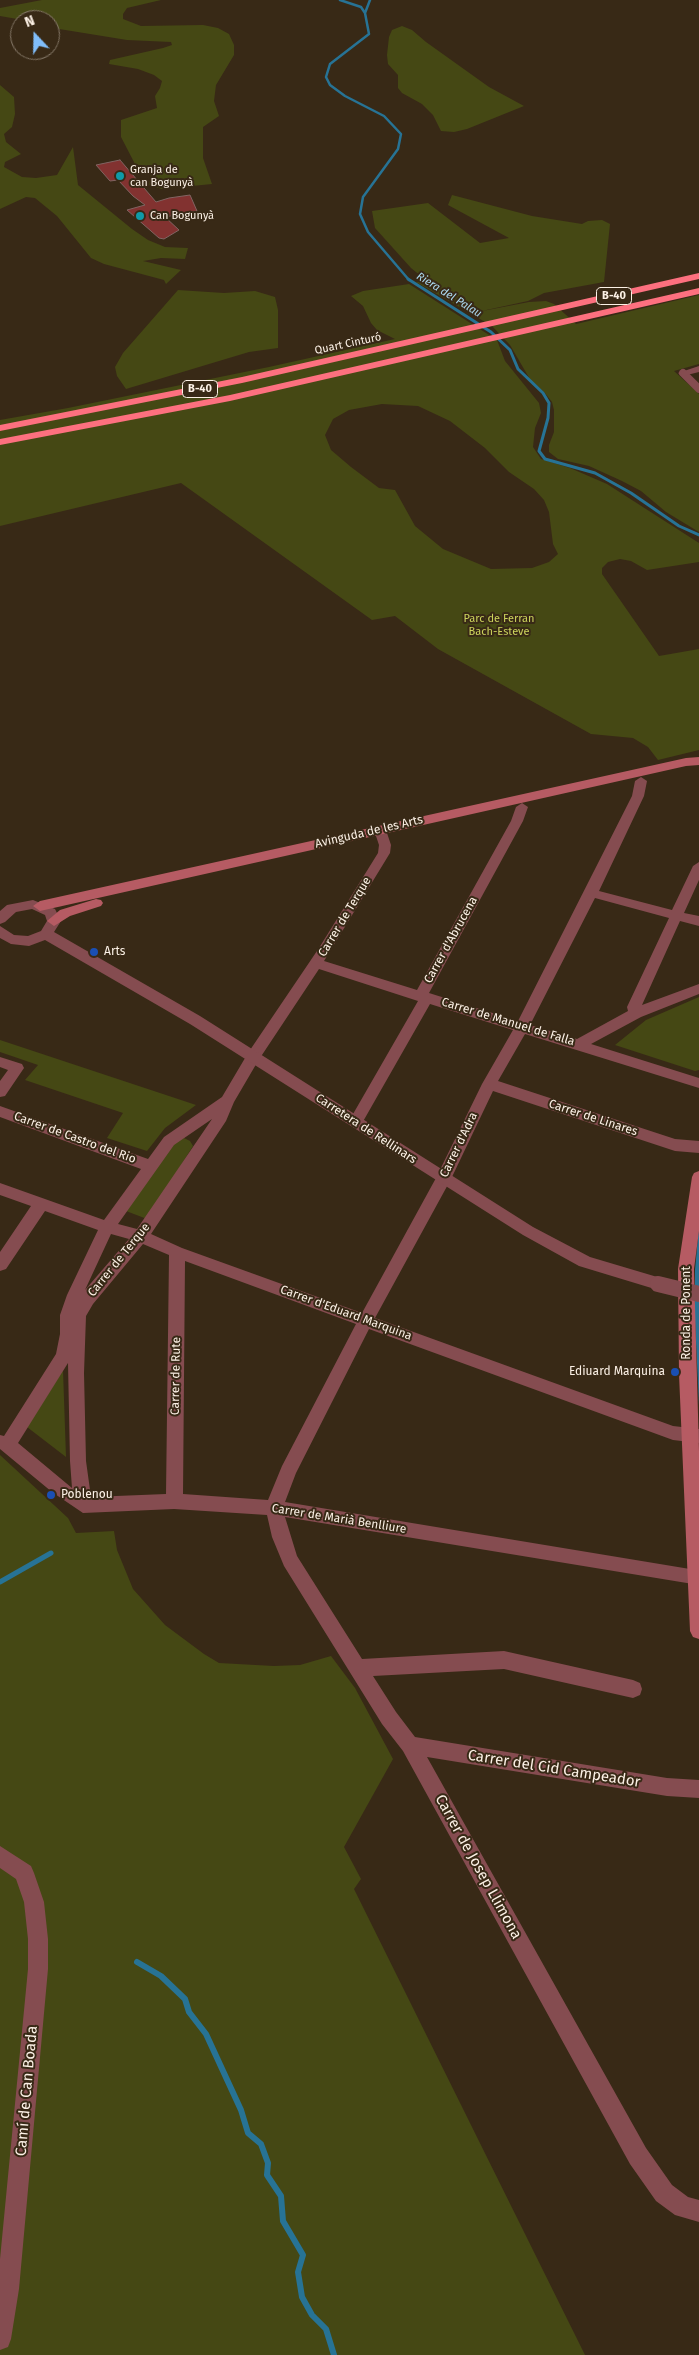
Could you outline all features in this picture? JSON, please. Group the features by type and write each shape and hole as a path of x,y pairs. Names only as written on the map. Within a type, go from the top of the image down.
{"highway":[{"name":"Quart Cinturó","path":"0,428 170,395 399,346 699,276"},
{"name":"B-40","path":"0,442 220,400 699,291"}],"main road":[{"name":"Avinguda de les Arts","path":"54,921 71,910 108,900 686,762 699,761"},
{"name":"Avinguda de les Arts","path":"40,906 382,834 522,808 699,769"},
{"name":"Ronda de Ponent","path":"699,1177 686,1269 687,1374 695,1436 696,1578 699,1631"}],"street":[{"path":"683,373 699,369"},
{"path":"683,373 699,389"},
{"name":"Carrer d'Adra","path":"274,1508 288,1471 366,1320 443,1179 489,1084 522,1027 591,893 638,796 641,781"},
{"name":"Carrer d'Abrucena","path":"356,1121 425,1000 421,995 517,821 522,808"},
{"name":"Carrer de Terque","path":"83,1504 78,1461 76,1373 78,1316 86,1299 141,1236 199,1147 221,1117 227,1101 253,1057 316,963 384,853 382,834"},
{"path":"636,1013 634,1007 699,866"},
{"path":"591,893 699,921"},
{"path":"0,930 11,940 22,942 35,940 46,934 54,921 50,912 40,906 19,906 1,917"},
{"name":"Carretera de Rellinars","path":"46,934 253,1057 356,1121 443,1179 528,1231 585,1262 699,1294"},
{"name":"Carrer de Manuel de Falla","path":"316,963 580,1044 699,1083"},
{"path":"580,1044 636,1013 699,989"},
{"path":"0,1062 17,1068 0,1092"},
{"name":"Carrer de Linares","path":"489,1084 675,1145 699,1147"},
{"name":"Carrer de Terque","path":"4,1443 64,1356 68,1334 68,1315 75,1294 107,1227 169,1140 227,1101"},
{"name":"Carrer de Castro del Rio","path":"0,1111 150,1166"},
{"path":"179,1134 194,1135 199,1147"},
{"name":"Carrer d'Eduard Marquina","path":"0,1189 107,1227 141,1236 178,1252 673,1433 695,1436"},
{"path":"0,1265 41,1204"},
{"name":"Carrer de Rute","path":"174,1501 178,1252"},
{"path":"4,1443 58,1487 83,1504"},
{"name":"Carrer de Marià Benlliure","path":"83,1504 174,1501 274,1508 696,1578"},
{"name":"Carrer de Josep Llimona","path":"274,1508 281,1537 290,1560 389,1718 410,1745 638,2156 664,2193 683,2207 699,2211"},
{"path":"358,1668 504,1660 633,1689"},
{"name":"Carrer del Cid Campeador","path":"410,1745 657,1785 699,1789"},
{"name":"Camí de Can Boada","path":"0,1856 24,1873 34,1902 38,1938 38,1969 22,2155 8,2290 0,2339"}],"green space":[{"path":"42,0 161,0 127,8 123,14 123,19 141,26 203,25 218,28 229,34 234,45 234,55 216,85 214,101 219,116 203,127 203,158 212,184 162,189 149,185 152,168 135,164 121,137 121,120 157,108 155,96 162,81 154,75 138,69 109,64 110,60 163,48 172,45 171,42 127,40 60,29 60,10 10,10 10,18 0,16 0,8"},
{"path":"402,26 412,30 489,87 524,106 467,129 454,132 441,131 433,115 422,104 402,93 398,88 398,75 388,64 389,37 392,30"},
{"path":"0,85 14,97 15,114 12,127 4,134 6,142 21,154 5,162 4,167 22,177 36,178 57,175 73,147 78,185 148,240 165,247 188,248 185,259 161,258 143,261 181,270 166,284 164,280 104,264 91,258 57,216 35,198 26,197 0,209"},
{"path":"452,195 532,216 582,224 588,221 602,220 610,224 604,282 544,293 528,301 477,312 529,302 546,301 554,304 576,324 699,295 699,364 674,371 699,394 699,532 666,512 641,491 589,466 558,459 549,452 549,445 554,432 552,402 531,381 510,345 492,326 416,282 425,282 432,285 411,268 375,228 372,211 428,203 480,243 509,238 448,205"},
{"name":"Parc de Ferran Bach-Esteve","path":"409,284 497,340 505,361 539,403 541,413 535,428 533,447 541,459 570,468 607,484 699,543 699,562 647,570 631,561 620,559 608,562 602,568 602,574 659,656 699,649 699,750 658,760 648,747 633,738 591,734 438,649 395,616 372,620 181,483 0,526 0,420 269,367 395,339 377,330 371,323 363,306 351,296 363,291","holes":["382,404 418,406 450,421 485,448 509,472 534,489 544,500 549,512 553,544 558,554 549,562 532,568 491,569 443,549 415,526 395,490 379,488 331,450 325,435 333,419 349,410"]},
{"path":"178,290 224,293 255,291 275,297 278,310 278,348 249,352 126,389 117,376 115,367 123,353"},
{"path":"699,997 699,1070 695,1071 615,1045 646,1020"},
{"path":"0,1040 196,1105 165,1128 147,1151 107,1138 123,1113 25,1080 38,1065 0,1052"},
{"path":"184,1138 190,1141 193,1146 147,1219 126,1211 171,1144"},
{"path":"63,1370 66,1457 27,1427"},
{"path":"0,1455 68,1518 76,1533 114,1531 117,1550 133,1589 165,1625 204,1654 219,1663 274,1666 300,1665 331,1656 355,1688 393,1759 344,1847 361,1879 354,1889 585,2355 0,2355"}],"water":[{"path":"699,1226 699,1405 695,1270"}],"building":[{"path":"120,160 156,202 190,195 197,211 165,217 179,230 164,239 159,238 127,210 145,205 133,196 118,180 110,181 96,165"}],"waterway":[{"path":"340,0 361,7 365,13"},
{"name":"Riera del Palau","path":"365,13 370,0"},
{"name":"Riera del Palau","path":"365,13 369,34 330,64 326,77 330,85 345,96 384,116 401,134 398,149 363,197 360,214 368,232 408,279"},
{"name":"Riera del Palau","path":"408,279 491,332 510,350 518,369 543,393 549,403 548,418 539,451 545,459 595,473 631,493 679,526 699,535"},
{"path":"0,1582 51,1553"},
{"path":"137,1962 161,1976 185,1999 189,2012 206,2034 241,2110 248,2133 261,2144 268,2163 267,2175 281,2196 283,2221 303,2255 298,2272 302,2297 312,2315 326,2329 334,2355"}],"place":[{"name":"Granja de can Bogunyà","path":"120,176"},
{"name":"Can Bogunyà","path":"140,216"},
{"name":"Arts","path":"94,952"},
{"name":"Ediuard Marquina","path":"675,1372"},
{"name":"Poblenou","path":"51,1495"}]}
